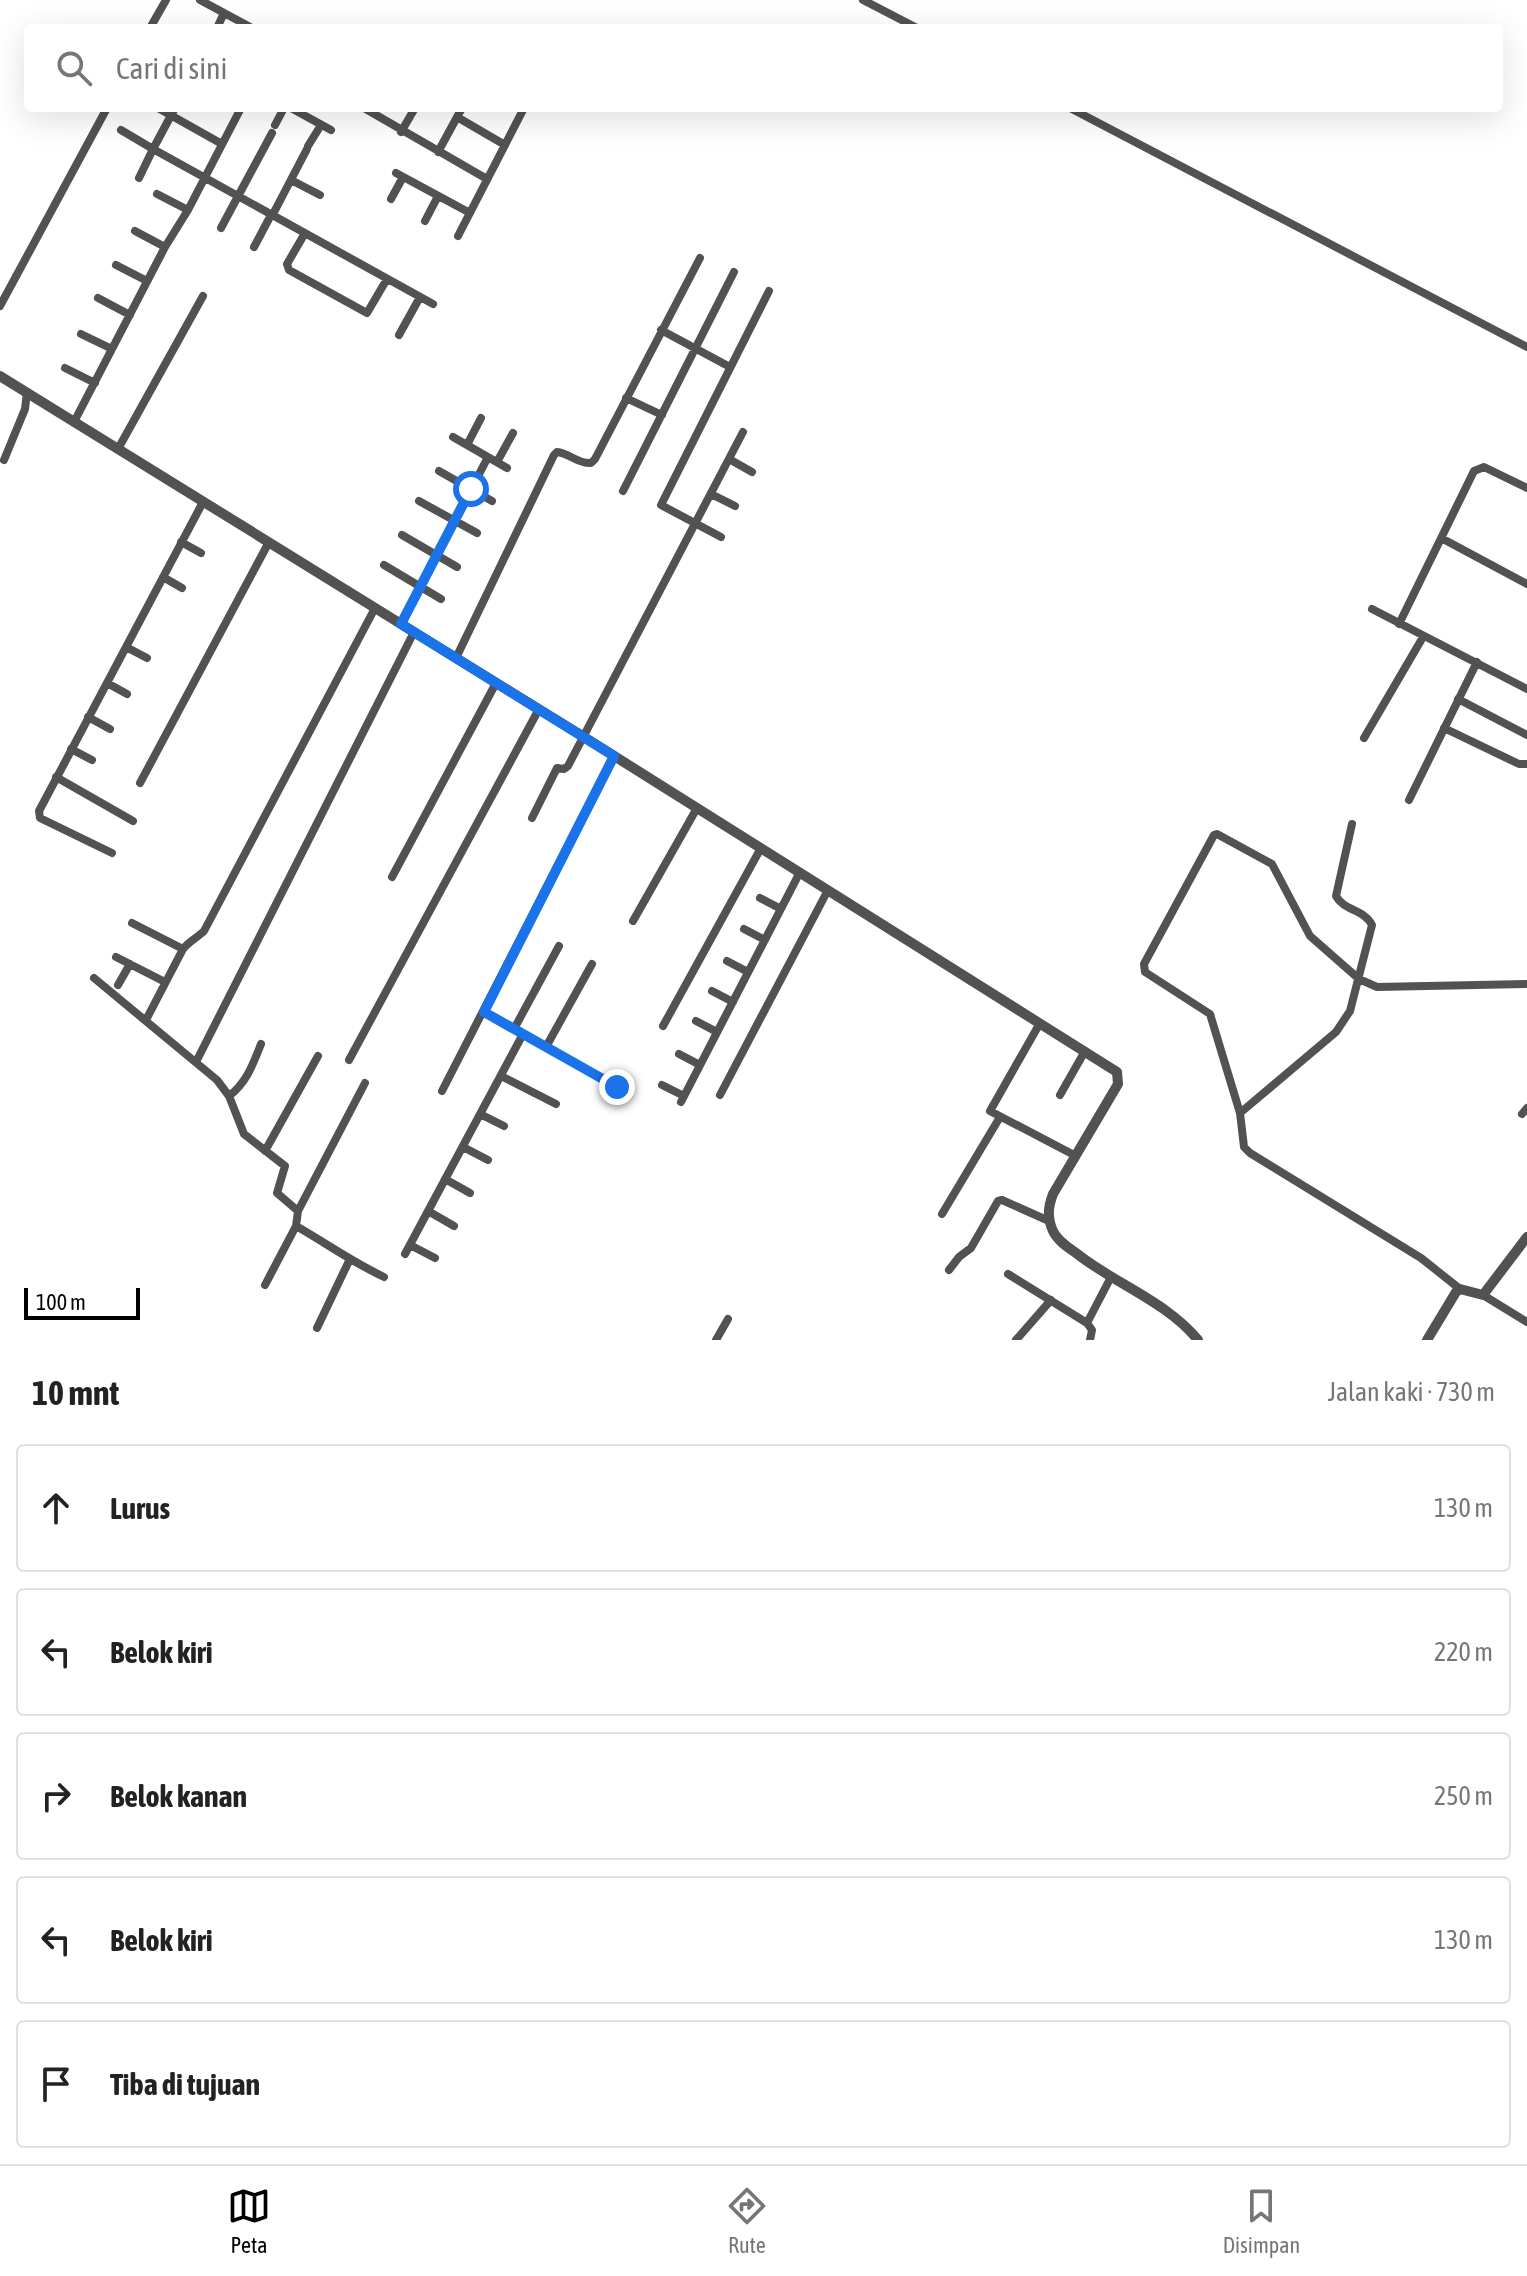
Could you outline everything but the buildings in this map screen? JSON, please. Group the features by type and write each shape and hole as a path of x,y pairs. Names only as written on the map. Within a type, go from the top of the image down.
{"street":[{"path":"152,24 166,0"},
{"path":"200,0 245,24"},
{"path":"863,0 909,24"},
{"path":"219,24 224,13"},
{"path":"0,306 105,112"},
{"path":"139,178 173,112 222,144"},
{"path":"74,422 238,112"},
{"path":"221,228 282,112"},
{"path":"298,112 331,130"},
{"path":"372,112 401,132 487,179"},
{"path":"401,132 413,112"},
{"path":"438,152 460,112 505,145"},
{"path":"458,236 522,112"},
{"path":"1078,112 1527,347"},
{"path":"254,247 321,125"},
{"path":"121,130 433,304"},
{"path":"391,199 400,175 470,213"},
{"path":"291,180 320,195"},
{"path":"157,194 188,210"},
{"path":"425,221 438,196"},
{"path":"135,231 165,247"},
{"path":"305,233 287,264 289,270 367,313 387,279"},
{"path":"456,658 554,455 562,452 585,464 591,463 700,258"},
{"path":"116,265 147,281"},
{"path":"623,491 734,272"},
{"path":"721,537 661,505 769,291"},
{"path":"118,449 203,296"},
{"path":"399,335 420,297"},
{"path":"98,298 130,315"},
{"path":"661,330 730,367"},
{"path":"81,334 112,349"},
{"path":"65,368 95,383"},
{"path":"0,376 584,737 1117,1072 1119,1078 1053,1194 1048,1207 1049,1221 1059,1240 1176,1318 1198,1340"},
{"path":"4,460 25,409 27,392"},
{"path":"626,398 662,415"},
{"path":"467,445 481,418"},
{"path":"532,818 557,768 568,766 584,737 743,432"},
{"path":"497,462 513,433"},
{"path":"453,437 507,468"},
{"path":"401,624 488,457"},
{"path":"729,459 752,472"},
{"path":"1399,624 1474,471 1479,467 1488,469 1527,488"},
{"path":"439,471 492,501"},
{"path":"711,494 735,506"},
{"path":"419,501 477,533"},
{"path":"112,853 39,816 39,811 203,502"},
{"path":"402,535 457,567"},
{"path":"1443,539 1527,584"},
{"path":"181,542 201,553"},
{"path":"140,783 269,542"},
{"path":"384,565 441,599"},
{"path":"163,577 182,588"},
{"path":"147,1018 183,949 204,931 375,608"},
{"path":"1372,609 1527,689"},
{"path":"196,1062 414,632"},
{"path":"1364,738 1423,637"},
{"path":"126,647 147,658"},
{"path":"1409,800 1477,662"},
{"path":"107,683 127,694"},
{"path":"392,877 496,683"},
{"path":"1458,699 1527,735"},
{"path":"349,1060 539,709"},
{"path":"88,717 110,729"},
{"path":"1444,728 1519,764 1527,764"},
{"path":"71,749 92,760"},
{"path":"442,1091 614,756"},
{"path":"56,777 133,821"},
{"path":"633,921 697,808"},
{"path":"1240,1113 1336,1032 1350,1011 1372,925 1365,916 1338,902 1336,896 1352,824"},
{"path":"1527,984 1377,987 1359,979 1310,936 1272,864 1214,835 1144,968 1145,972 1210,1014 1240,1113 1244,1147 1250,1153 1421,1258 1460,1289 1483,1295 1527,1322"},
{"path":"663,1026 761,848"},
{"path":"662,1085 683,1099 800,872"},
{"path":"720,1095 828,890"},
{"path":"760,898 781,909"},
{"path":"132,923 183,949"},
{"path":"744,929 765,940"},
{"path":"514,1029 559,946"},
{"path":"116,957 165,982"},
{"path":"727,961 748,972"},
{"path":"118,985 130,964"},
{"path":"546,1047 592,964"},
{"path":"94,978 147,1018 217,1080 229,1096 244,1134 285,1166 277,1193 298,1211"},
{"path":"712,991 733,1002"},
{"path":"484,1012 617,1087"},
{"path":"696,1021 717,1032"},
{"path":"1040,1023 990,1111 1076,1156"},
{"path":"405,1254 523,1034"},
{"path":"229,1096 240,1088 247,1077 261,1044"},
{"path":"1060,1095 1085,1051"},
{"path":"679,1054 700,1065"},
{"path":"265,1151 318,1056"},
{"path":"501,1076 556,1104"},
{"path":"265,1285 296,1226 298,1211 365,1083"},
{"path":"480,1114 504,1126"},
{"path":"942,1214 1000,1117"},
{"path":"463,1147 488,1160"},
{"path":"445,1179 470,1193"},
{"path":"949,1270 971,1248 998,1201 1049,1221"},
{"path":"428,1211 454,1226"},
{"path":"296,1226 349,1261 384,1277"},
{"path":"1483,1295 1527,1237"},
{"path":"410,1245 435,1258"},
{"path":"317,1328 349,1261"},
{"path":"1008,1274 1087,1323 1092,1330 1090,1340"},
{"path":"1087,1323 1111,1277"},
{"path":"1427,1340 1460,1289"},
{"path":"1016,1340 1051,1300"},
{"path":"716,1340 728,1319"}],"route":[{"path":"471,489 401,624 614,756 484,1012 617,1087"}]}
